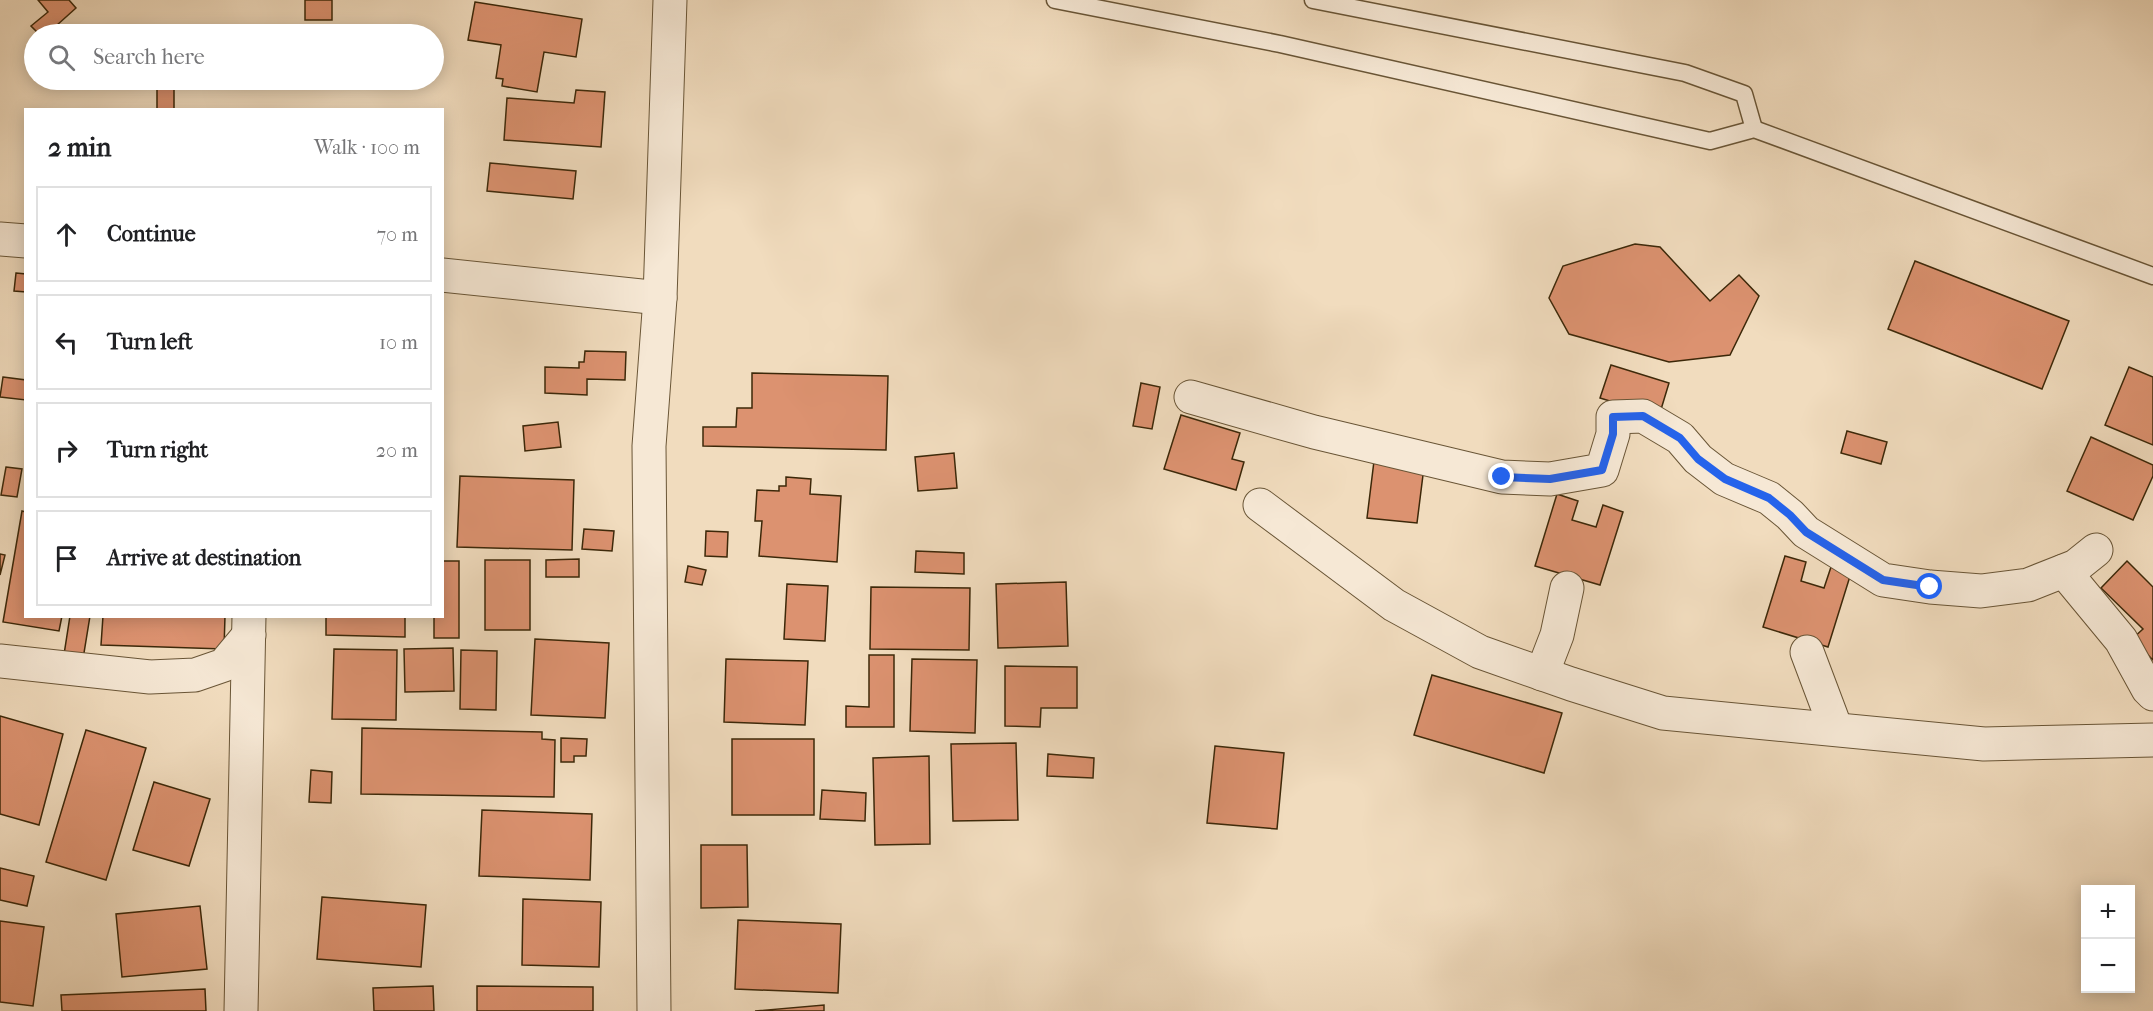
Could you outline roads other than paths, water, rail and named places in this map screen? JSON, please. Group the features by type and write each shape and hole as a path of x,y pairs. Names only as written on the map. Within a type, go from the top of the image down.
{"street":[{"path":"654,1011 649,446 660,298 670,0"},
{"path":"0,239 24,241"},
{"path":"444,275 660,298"},
{"path":"1191,397 1314,432 1502,477 1550,479 1602,470 1613,434 1613,417 1643,416 1680,438 1698,459 1725,479 1769,498 1806,532 1883,580 1981,591 2028,585 2076,566 2096,550"},
{"path":"1260,506 1394,605 1480,652 1663,713 1984,744 2153,740"},
{"path":"2064,571 2121,640 2153,694"},
{"path":"1542,674 1557,634 1567,588"},
{"path":"0,661 150,677 195,675 224,665 249,626"},
{"path":"241,1011 249,626"},
{"path":"1807,652 1836,729"}],"lane":[{"path":"1055,0 1280,44 1710,141 1754,129 2153,276"},
{"path":"1313,0 1685,73 1744,94 1754,129"}]}
